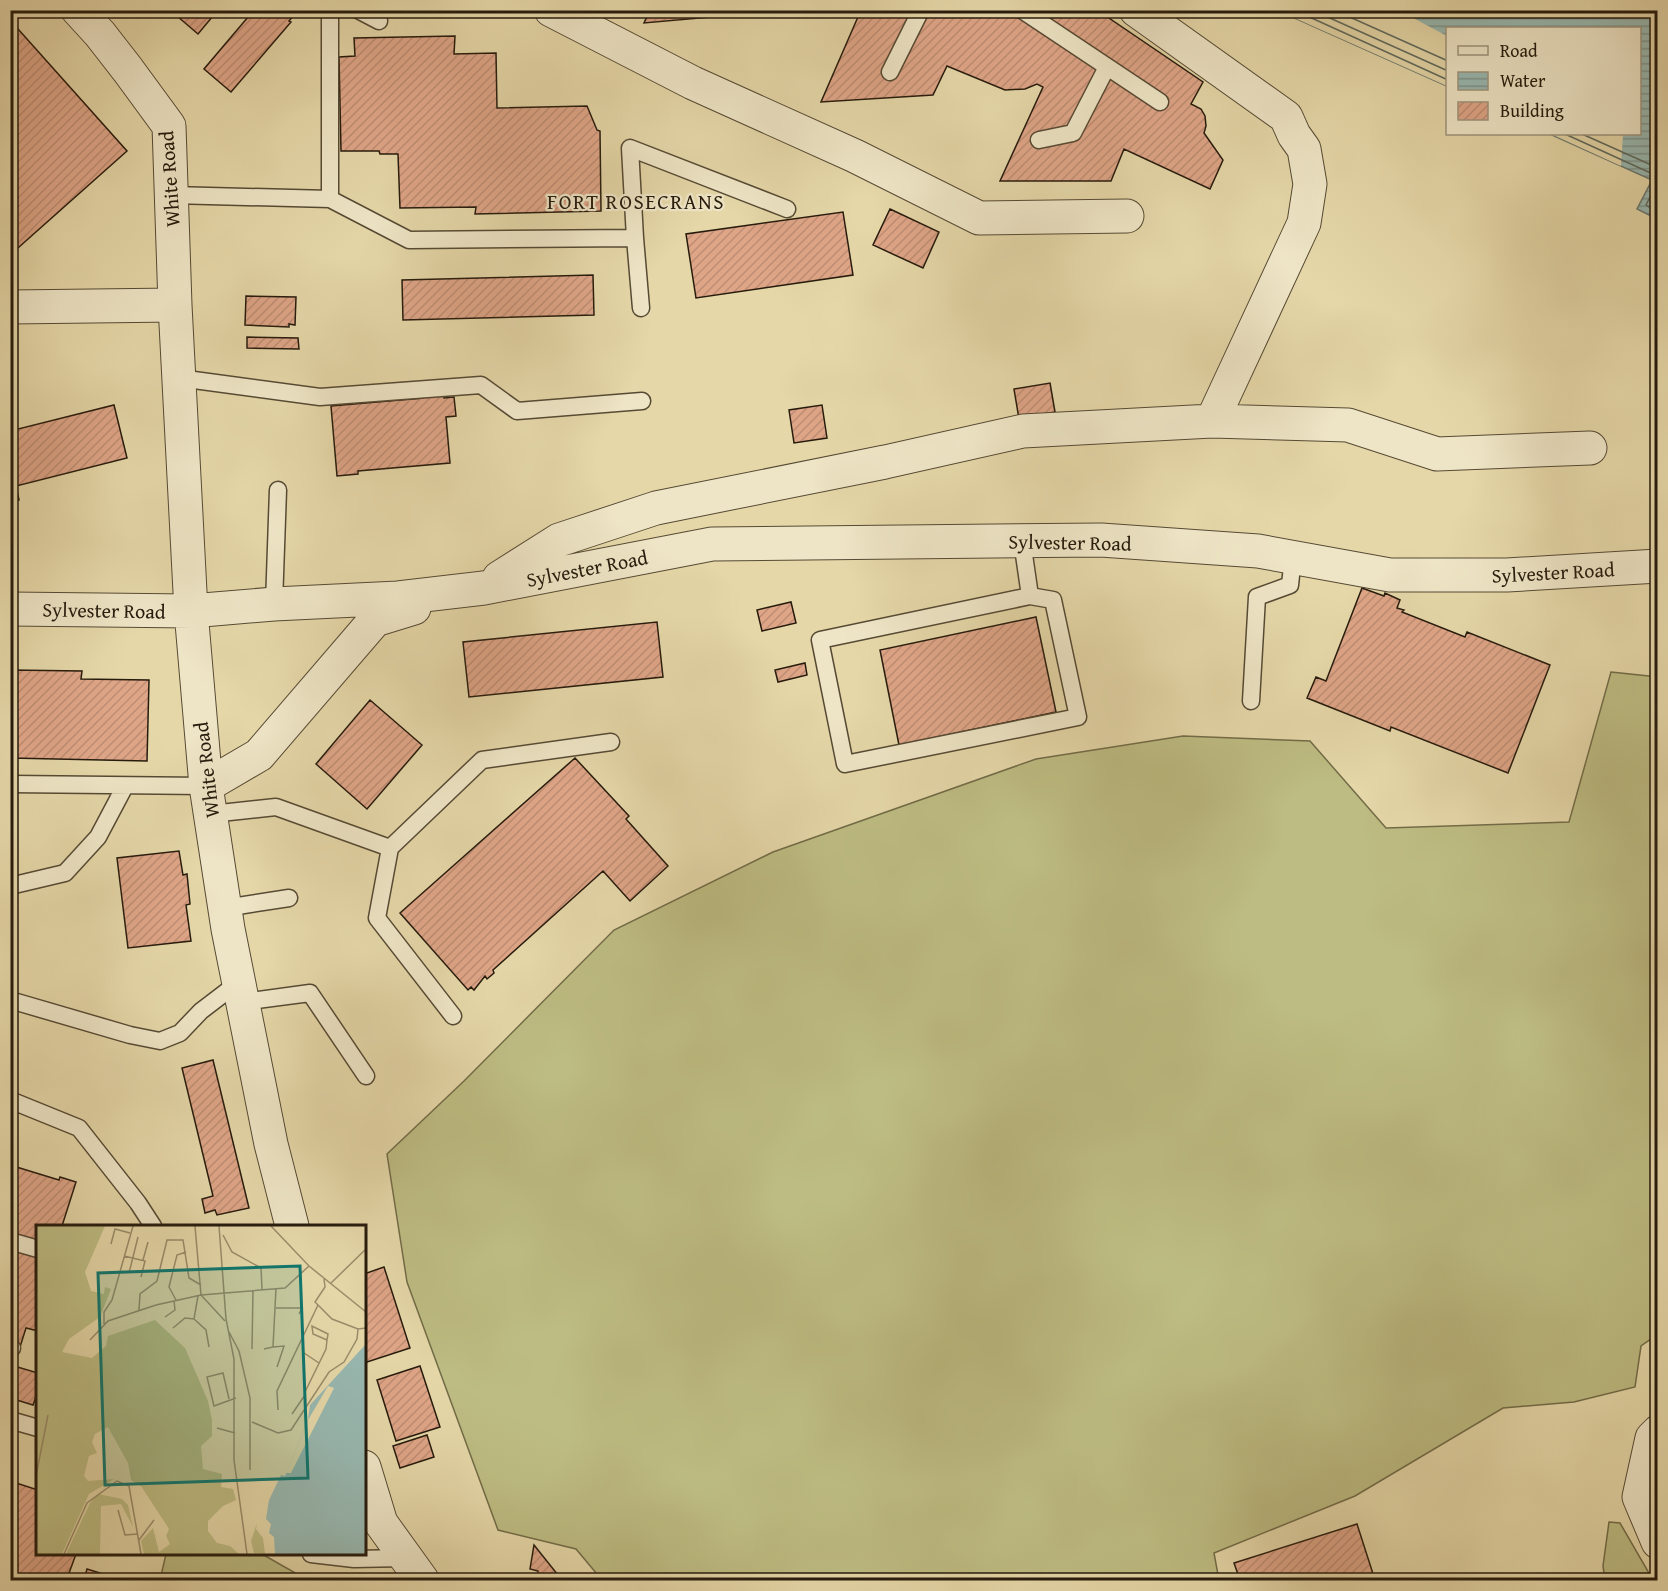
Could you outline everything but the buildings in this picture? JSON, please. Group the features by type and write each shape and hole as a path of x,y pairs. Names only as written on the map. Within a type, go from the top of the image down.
{"street":[{"name":"White Road","path":"78,10 100,34 169,126 175,305 191,611 208,800 241,992 272,1144 292,1225"},
{"path":"551,10 693,83 855,156 979,218 1127,216"},
{"path":"1136,10 1286,117 1294,135 1304,149 1310,184 1304,223 1212,421"},
{"path":"10,307 175,305"},
{"path":"484,588 559,540 656,508 885,462 1023,431 1212,421 1348,425 1437,454 1590,448"},
{"name":"Sylvester Road","path":"10,609 191,611 398,598 484,588 712,544 1101,540 1258,551 1390,575 1507,575 1658,566"},
{"name":"Sylvester Road","path":"208,800 259,755 375,620 484,588"},
{"path":"1658,1432 1652,1438 1640,1497 1658,1542"},
{"path":"366,1474 381,1523 414,1569"}],"lane":[{"path":"330,10 330,199"},
{"path":"358,10 379,21"},
{"path":"890,72 921,10"},
{"path":"1022,10 1160,102"},
{"path":"1039,140 1073,133 1107,67"},
{"path":"641,308 630,148 787,208"},
{"path":"171,195 330,199 410,240 635,238"},
{"path":"179,378 320,397 481,385 517,411 642,401"},
{"path":"274,604 278,490"},
{"path":"1022,541 1030,596"},
{"path":"1251,701 1257,597 1290,585 1293,557"},
{"path":"1030,596 1053,600 1078,717 845,764 820,640 1030,596"},
{"path":"453,1016 376,918 390,848 482,760 611,742"},
{"path":"10,784 125,786 208,800 276,807 390,848"},
{"path":"10,886 65,873 98,837 125,786"},
{"path":"225,908 289,898"},
{"path":"10,1000 130,1035 160,1041 180,1033 201,1011 241,992 310,993 366,1076"},
{"path":"10,1100 79,1128 138,1203 152,1225"},
{"path":"10,1241 36,1248"},
{"path":"10,1420 36,1427"},
{"path":"320,1555 414,1569"}],"shaded area":[{"path":"1611,672 1658,677 1658,1334 1641,1346 1635,1387 1574,1402 1503,1408 1355,1496 1214,1553 1219,1580 602,1580 576,1549 498,1530 407,1282 387,1154 464,1081 614,930 773,852 1036,759 1183,736 1310,741 1386,828 1569,822"},
{"path":"1609,1522 1620,1523 1653,1580 1605,1580 1603,1566"},
{"path":"166,1555 264,1555 304,1578 315,1580 160,1580"}],"water":[{"path":"1279,11 1657,11 1657,219 1637,209 1652,180 1552,135 1641,135 1641,27 1446,27 1446,86"}],"pier":[{"path":"1279,11 1400,11 1446,35 1446,86"},
{"path":"1553,135 1623,135 1621,166"}],"district":[{"name":"FORT ROSECRANS","path":"636,201"}]}
